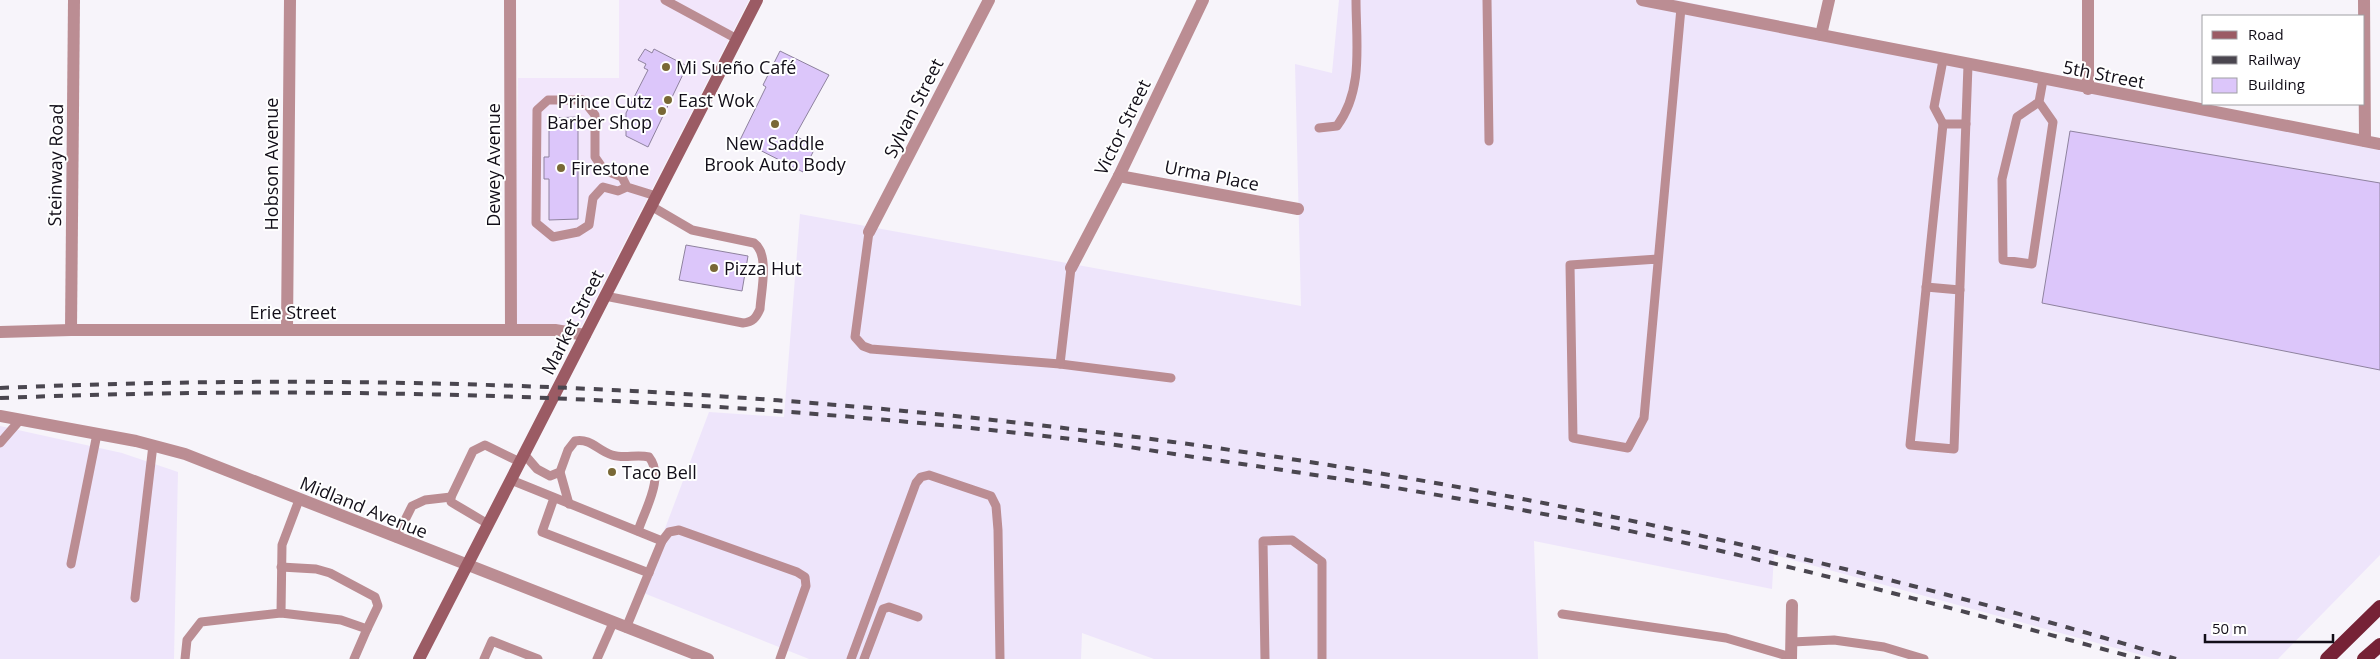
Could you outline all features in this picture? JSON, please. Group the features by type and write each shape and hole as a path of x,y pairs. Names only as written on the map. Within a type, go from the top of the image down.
{"highway":[{"path":"2332,655 2380,607"},
{"path":"2364,659 2380,644"}],"main road":[{"name":"Market Street","path":"419,659 757,0"}],"street":[{"name":"Steinway Road","path":"71,330 74,0"},
{"name":"Hobson Avenue","path":"287,329 290,0"},
{"name":"Dewey Avenue","path":"510,0 511,330"},
{"name":"Sylvan Street","path":"869,232 989,0"},
{"name":"Victor Street","path":"1071,268 1119,176 1203,0"},
{"name":"5th Street","path":"1642,0 2088,89 2380,144"},
{"path":"1821,36 1829,0"},
{"path":"2088,0 2088,89"},
{"path":"2364,0 2364,15"},
{"path":"2364,105 2364,142"},
{"name":"Urma Place","path":"1119,176 1298,209"},
{"name":"Erie Street","path":"0,332 287,329 555,330 585,335"},
{"name":"Midland Avenue","path":"0,416 153,445 185,454 466,566 708,659"},
{"path":"1791,658 1792,605"}],"lane":[{"path":"665,0 737,39"},
{"path":"1319,128 1337,126 1345,116 1351,101 1356,82 1356,0"},
{"path":"1487,0 1489,141"},
{"path":"1658,258 1570,266 1572,438 1628,448 1644,418 1681,8"},
{"path":"1943,60 1934,107 1943,124 1910,445 1954,449 1968,65"},
{"path":"2039,102 2017,117 2002,179 2003,260 2032,264 2053,122 2039,102 2043,80"},
{"path":"605,296 743,323 752,322 757,317 760,309 764,259 761,248 754,243 692,230 654,201 627,188 622,177 604,170 595,157 595,115 583,100 548,100 537,110 536,223 553,237 578,232 589,225 593,198 603,187 618,191 627,188"},
{"path":"1943,124 1966,124"},
{"path":"869,232 855,337 863,346 872,349 1060,364 1171,378"},
{"path":"1060,364 1071,268"},
{"path":"1926,287 1960,290"},
{"path":"0,443 20,420"},
{"path":"71,564 97,434"},
{"path":"568,504 560,472 568,450 575,441 587,441 612,456 649,457 655,465 657,476 638,532"},
{"path":"135,598 153,445"},
{"path":"488,524 451,502 451,497 473,451 485,445 522,458 544,474 550,476 560,472"},
{"path":"851,659 916,483 921,477 929,475 990,496 996,506 1000,659"},
{"path":"511,480 662,541"},
{"path":"396,538 412,506 425,500 451,497"},
{"path":"554,498 542,532 649,573"},
{"path":"281,613 282,545 299,500"},
{"path":"626,628 662,541 669,532 679,530 797,572 805,577 806,586 780,659"},
{"path":"1265,659 1263,541 1292,540 1322,562 1322,659"},
{"path":"281,568 316,569 330,573 375,597 378,606 354,659"},
{"path":"864,659 883,609 889,607 918,617"},
{"path":"185,659 187,640 201,622 281,613 341,620 367,629"},
{"path":"1562,614 1726,638 1791,658"},
{"path":"597,659 613,623"},
{"path":"484,659 492,641 538,659"},
{"path":"1792,642 1842,641 1884,647 1924,659"}],"shaded area":[{"path":"619,0 749,0 580,329 514,326 518,78 619,78"},
{"path":"1339,0 1676,0 2380,140 2380,555 2278,659 2156,659 1774,555 1772,589 1534,541 1538,659 1154,659 1082,633 1081,659 809,659 641,592 709,412 784,417 800,214 1301,306 1295,64 1332,73"},
{"path":"0,426 122,453 178,472 174,659 0,659"}],"building":[{"path":"645,49 652,53 654,49 687,66 648,147 626,136 626,113 648,70 644,68 646,64 638,60"},
{"path":"780,51 829,75 795,136 816,146 803,172 740,140 766,87 763,85"},
{"name":"Firestone","path":"578,117 578,219 549,220 549,179 544,179 544,157 549,157 549,118"},
{"path":"2070,131 2380,183 2380,370 2042,303"},
{"name":"Pizza Hut","path":"686,245 748,256 742,291 679,280"}],"railway":[{"path":"0,388 275,382 551,387 826,404 1100,432 1372,472 1643,523 1911,585 2176,659"},
{"path":"0,398 264,393 528,397 660,403 791,412 923,423 1072,439 1382,486 1570,519 1785,566 2140,659"}],"place":[{"name":"Mi Sueño Café","path":"666,67"},
{"name":"East Wok","path":"668,100"},
{"name":"Prince Cutz Barber Shop","path":"662,111"},
{"name":"New Saddle Brook Auto Body","path":"775,124"},
{"name":"Firestone","path":"561,168"},
{"name":"Pizza Hut","path":"714,268"},
{"name":"Taco Bell","path":"612,472"}]}
